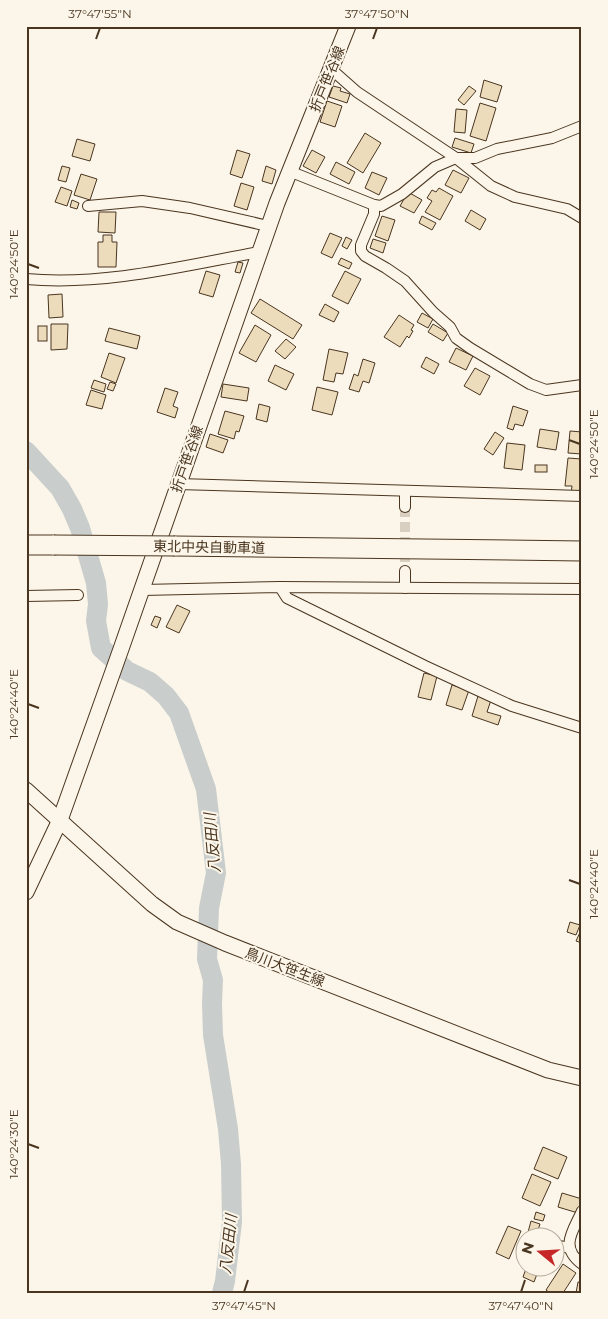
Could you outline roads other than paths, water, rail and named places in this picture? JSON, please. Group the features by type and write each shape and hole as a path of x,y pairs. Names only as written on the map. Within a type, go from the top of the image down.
{"highway":[{"name":"東北中央自動車道","path":"393,548 582,544"},
{"name":"東北中央自動車道","path":"26,545 582,551"}],"main road":[{"name":"折戸笹谷線","path":"28,885 60,820 268,226 348,26"},
{"name":"鳥川大笹生線","path":"26,790 152,904 177,922 225,943 548,1070 582,1078"}],"street":[{"path":"331,70 357,92 456,158 491,186 516,197 567,210 582,218"},
{"path":"289,171 374,205 381,206 402,194 435,167 456,158 475,158 497,149 552,138 582,126"},
{"path":"88,206 142,201 190,208 268,226"},
{"path":"374,205 374,214 361,245 361,251 364,256 405,281 450,328 456,338 530,384 546,390 582,385"},
{"path":"26,279 54,282 82,281 259,252"},
{"path":"178,484 582,496"},
{"path":"405,491 405,507"},
{"path":"405,571 405,588"},
{"path":"142,590 280,587 582,589"},
{"path":"280,587 288,598 425,666 512,706 582,728"},
{"path":"26,596 78,595"},
{"path":"582,1211 571,1235 569,1248 572,1256 582,1264"}],"waterway":[{"name":"八反田川","path":"26,451 60,488 80,528 96,583 98,604 96,621 101,648 127,671 150,682 166,696 179,713 206,789 216,873 209,908 207,959 213,980 213,1035 228,1129 231,1164 232,1222 222,1293"}],"tunnel":[{"path":"405,507 405,571"}]}
